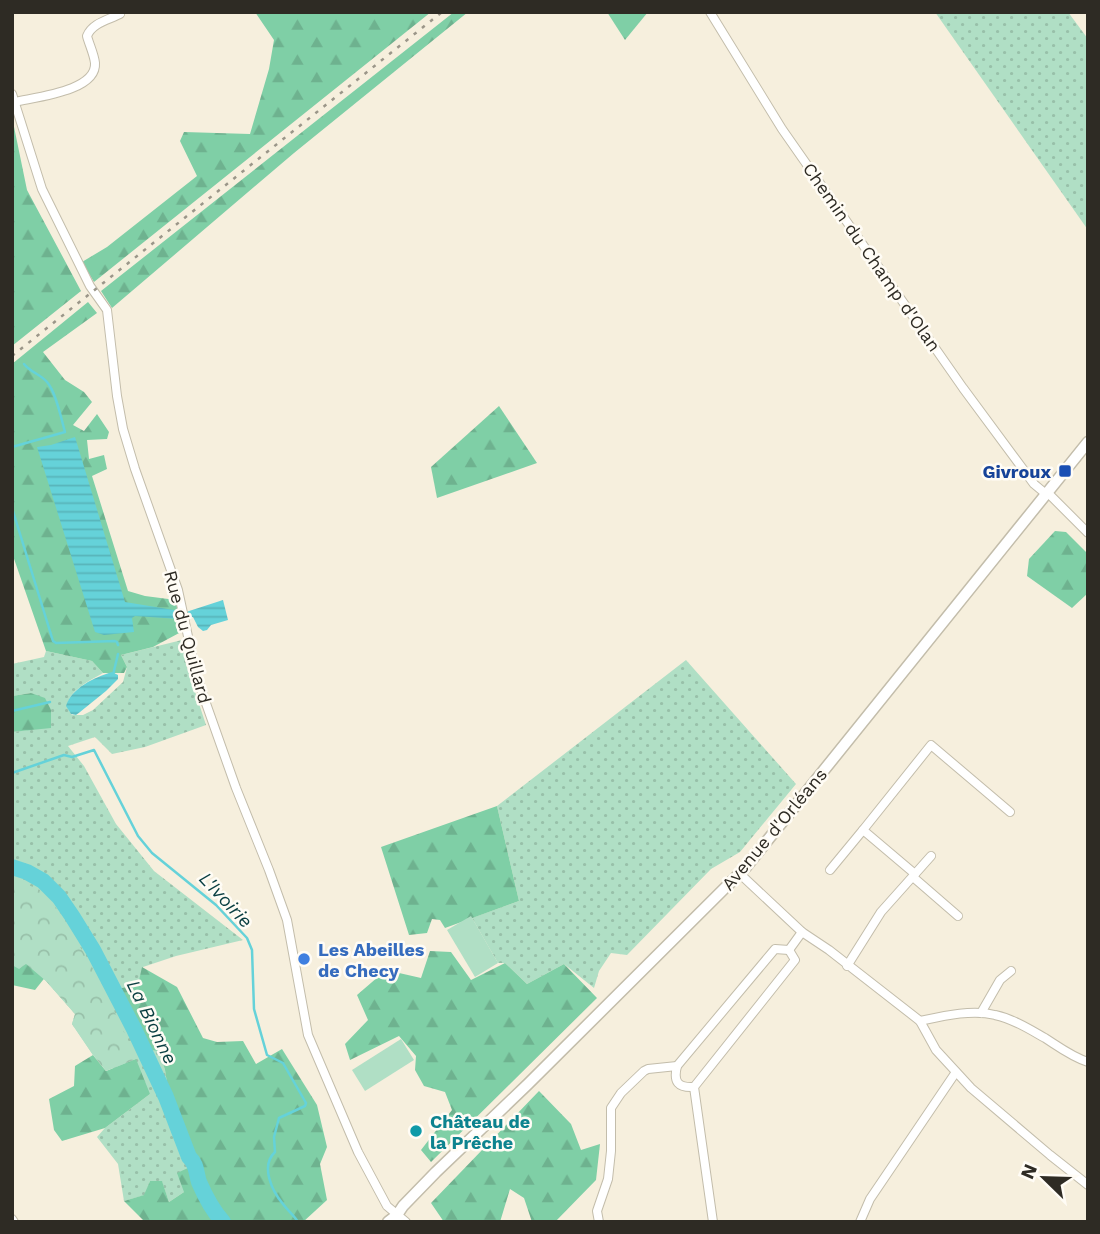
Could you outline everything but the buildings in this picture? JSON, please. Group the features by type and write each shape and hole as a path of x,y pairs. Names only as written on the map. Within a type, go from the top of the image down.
{"main road":[{"name":"Avenue d'Orléans","path":"397,1219 403,1206 436,1172 528,1084 764,845 1088,442"}],"street":[{"name":"Chemin du Champ d'Olan","path":"709,12 782,129 963,388 1034,484 1088,533"},
{"path":"14,98 76,88 87,81 95,63 88,31 120,14"},
{"name":"Rue du Quillard","path":"14,98 41,189 90,286 107,310 123,429 178,590 201,690 287,920 308,1035 358,1152 387,1206 397,1219"},
{"path":"830,870 930,746 1010,812"},
{"path":"863,830 958,916"},
{"path":"847,966 881,912 931,856"},
{"path":"739,873 802,932 920,1021 936,1049 971,1088 1088,1185"},
{"path":"789,950 802,932"},
{"path":"694,1087 686,1087 677,1081 677,1066 775,949 789,950"},
{"path":"713,1222 694,1087 795,960 789,950"},
{"path":"981,1013 1000,980 1011,971"},
{"path":"920,1021 981,1013 997,1015 1026,1027 1077,1059 1088,1062"},
{"path":"599,1222 597,1210 608,1180 611,1108 621,1093 644,1070 677,1066"},
{"path":"860,1222 870,1199 956,1072"}],"green space":[{"path":"255,12 431,12 94,282 82,262 107,247 197,176 180,141 184,132 250,134 269,69 274,40"},
{"path":"454,12 468,12 294,153 112,308 101,291"},
{"path":"607,12 648,12 625,40"},
{"path":"935,12 1068,12 1088,39 1088,230"},
{"path":"12,117 27,190 81,291 12,346"},
{"path":"88,302 97,313 43,352 65,380 84,392 92,402 73,425 84,431 97,414 109,432 107,439 87,440 89,459 104,455 107,469 92,476 128,591 176,600 181,632 153,647 121,655 127,667 124,673 103,673 92,661 46,651 12,553 12,364"},
{"path":"499,406 537,463 437,498 431,467"},
{"path":"1055,531 1066,532 1088,554 1088,593 1072,608 1027,576 1029,559"},
{"path":"182,640 186,664 206,725 145,747 112,754 95,737 68,746 84,766 116,824 154,871 243,940 143,967 138,985 134,1024 144,1049 159,1050 172,1116 191,1156 184,1192 169,1202 162,1182 150,1181 145,1195 124,1201 118,1164 97,1137 150,1094 93,1055 72,1024 75,1014 46,981 26,964 12,965 12,732 51,727 51,710 31,693 12,696 12,664 44,657 46,651 92,661 103,673 76,690 68,702 72,715 83,715 93,710 123,682 127,667 121,655"},
{"path":"686,660 796,784 740,852 711,869 627,955 611,953 599,971 594,988 564,964 527,984 505,963 498,963 472,918 519,901 497,806"},
{"path":"31,693 45,698 51,710 51,728 12,732 12,696"},
{"path":"497,806 519,901 445,928 440,920 432,919 427,933 409,935 381,847"},
{"path":"12,878 40,890 59,911 102,984 136,1059 106,1071 72,1024 75,1014 46,981 26,964 19,969 12,965"},
{"path":"471,916 498,963 475,977 447,930"},
{"path":"430,951 451,952 471,980 505,963 527,984 564,964 597,998 431,1162 421,1150 452,1110 445,1092 424,1086 415,1070 416,1056 399,1036 350,1060 345,1044 368,1020 357,995 386,970 421,978"},
{"path":"12,953 47,975 35,990 12,985"},
{"path":"142,967 177,987 203,1038 217,1042 243,1041 256,1064 282,1049 317,1105 327,1147 320,1164 327,1200 303,1222 145,1222 124,1201 144,1195 150,1181 162,1181 169,1202 184,1192 177,1173 188,1168 191,1155 172,1116 165,1070 159,1051 144,1049 117,989 138,985"},
{"path":"401,1039 414,1060 365,1091 352,1070"},
{"path":"93,1055 106,1071 136,1059 150,1094 105,1128 62,1141 54,1130 49,1099 74,1086 75,1066"},
{"path":"539,1091 571,1124 581,1150 600,1144 596,1180 555,1222 532,1222 524,1198 510,1189 500,1222 444,1222 431,1203"}],"water":[{"path":"75,437 125,602 186,612 223,600 228,620 211,625 203,631 193,617 179,619 135,616 132,618 134,632 104,635 95,632 37,447"},
{"path":"112,672 118,675 118,679 76,715 71,714 66,706 73,694 91,680"}],"waterway":[{"name":"L'Ivoirie","path":"12,447 65,432 50,386 24,364"},
{"name":"L'Ivoirie","path":"12,508 53,641 115,641 118,645"},
{"name":"L'Ivoirie","path":"113,675 118,654"},
{"path":"12,711 50,702"},
{"name":"L'Ivoirie","path":"12,773 64,755 72,757 94,750 138,836 152,853 216,905 247,938 252,950 254,1009 267,1055 283,1063 306,1103 305,1106 279,1118 274,1137 275,1152 268,1164 269,1178 275,1192 298,1222"},
{"name":"La Bionne","path":"12,867 43,881 59,897 93,950 166,1097 204,1193 223,1222"}],"railway":[{"path":"12,356 442,12"}],"place":[{"name":"Givroux","path":"1065,471"},
{"name":"Les Abeilles de Checy","path":"304,959"},
{"name":"Château de la Prêche","path":"416,1131"}]}
